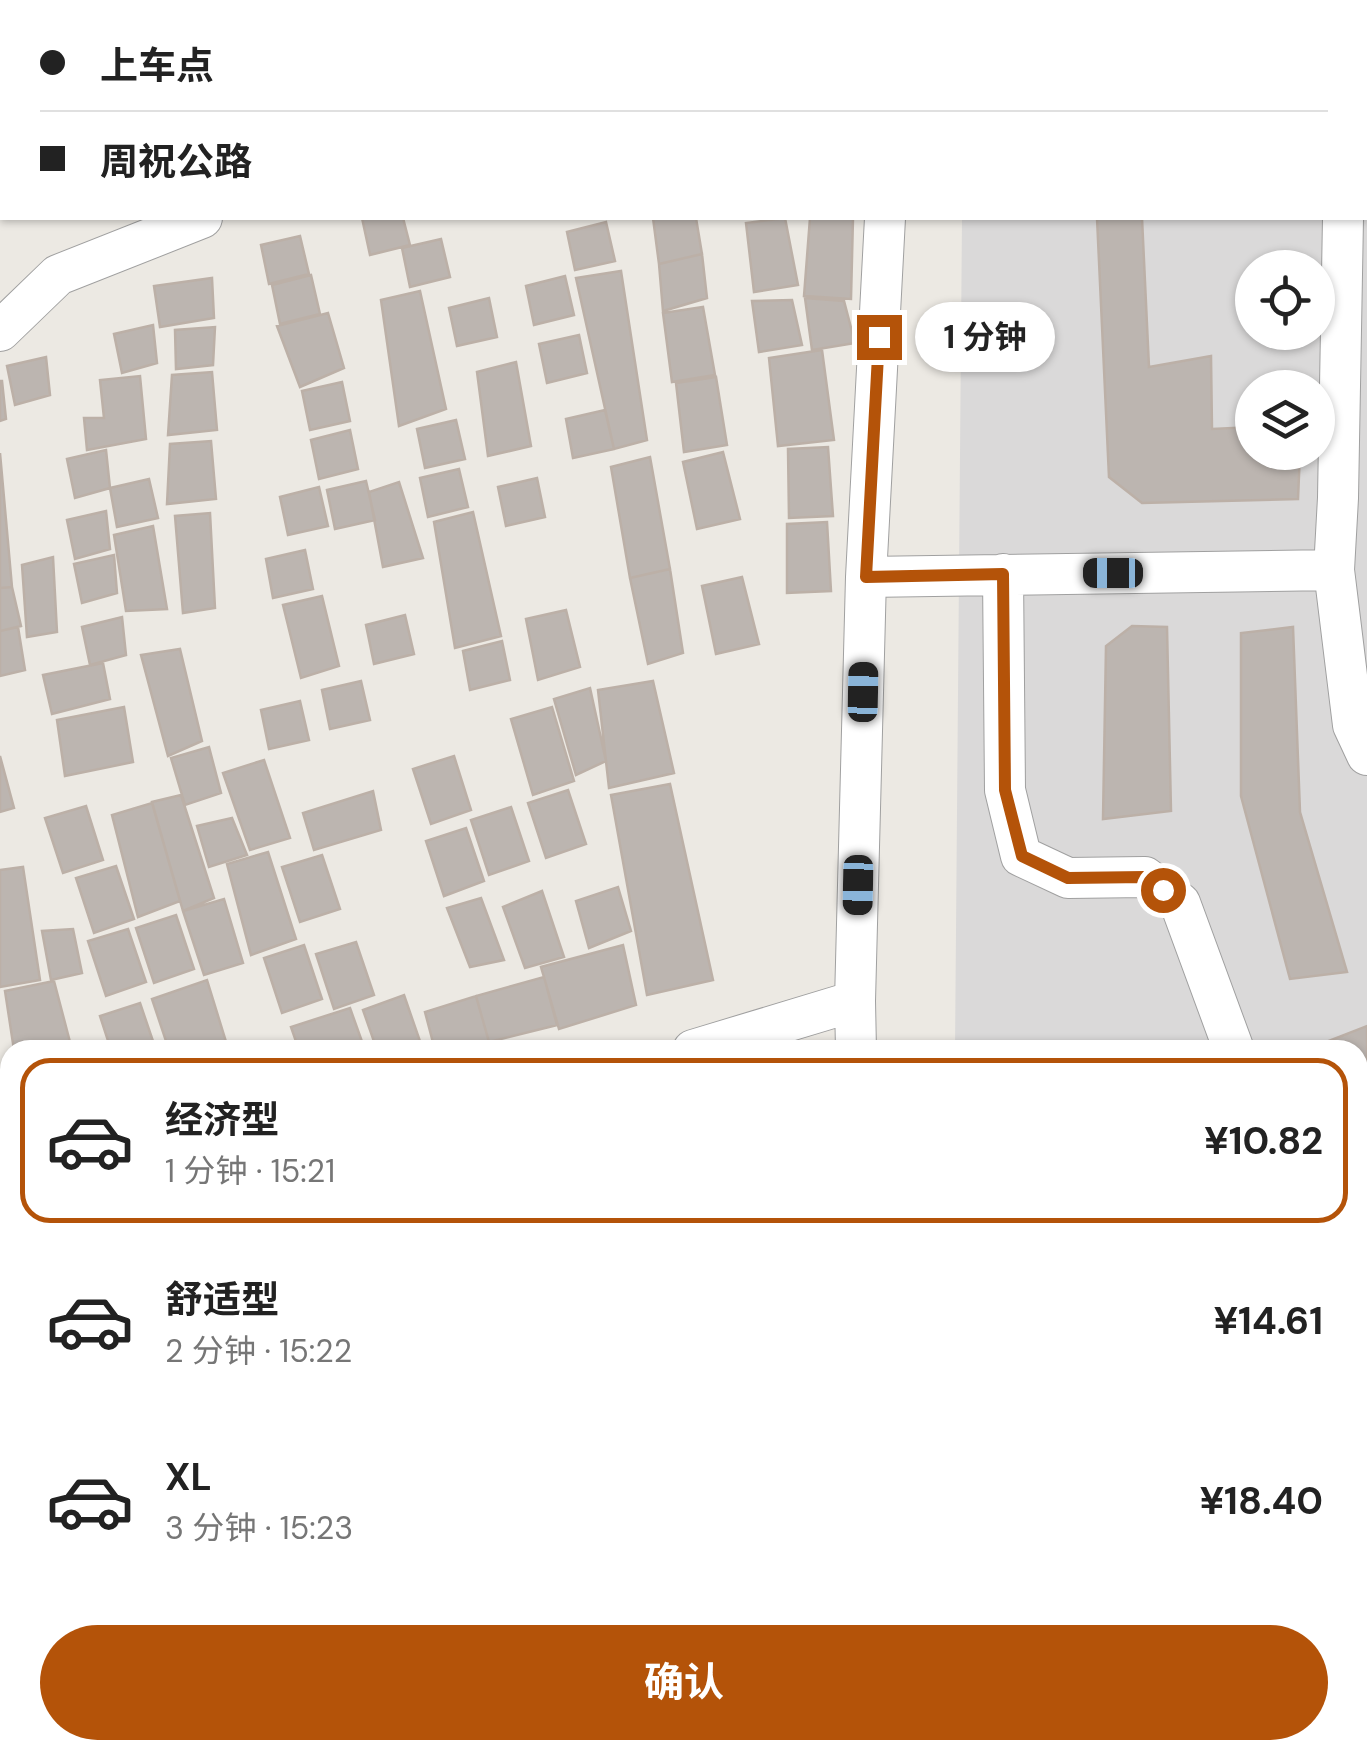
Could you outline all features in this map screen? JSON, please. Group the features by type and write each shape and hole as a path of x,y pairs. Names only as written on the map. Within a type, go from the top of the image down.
{"street":[{"path":"0,332 58,275 197,220"},
{"path":"856,1040 866,577 885,220"},
{"path":"1343,220 1334,570 1352,725 1367,755"},
{"path":"866,577 1334,570"},
{"path":"1003,574 1005,790 1022,856 1068,878 1145,877 1180,904 1230,1040"},
{"path":"726,1040 854,1001"}],"shaded area":[{"path":"962,220 1367,220 1367,1040 955,1040"}],"building":[{"path":"362,220 404,220 410,245 370,255"},
{"path":"653,220 696,220 702,254 659,264"},
{"path":"785,220 798,285 754,292 746,223"},
{"path":"810,220 853,220 851,299 804,296"},
{"path":"1097,220 1142,220 1149,367 1211,356 1212,429 1235,428 1235,470 1299,470 1298,499 1142,503 1109,477"},
{"path":"606,222 615,261 575,270 567,232"},
{"path":"300,236 309,274 269,284 261,245"},
{"path":"441,239 450,277 410,287 402,248"},
{"path":"702,254 707,298 663,311 659,264"},
{"path":"621,271 647,440 614,449 576,278"},
{"path":"311,275 320,314 280,324 272,285"},
{"path":"565,276 574,315 534,325 526,286"},
{"path":"212,278 214,318 160,327 154,286"},
{"path":"420,291 446,409 399,426 381,300"},
{"path":"489,298 497,337 457,346 449,308"},
{"path":"805,298 844,301 855,343 812,350"},
{"path":"792,300 802,345 759,352 752,301"},
{"path":"703,307 715,375 672,382 663,313"},
{"path":"328,313 344,368 300,387 277,326"},
{"path":"153,325 157,363 122,373 114,334"},
{"path":"215,327 213,365 176,369 175,330"},
{"path":"579,335 587,373 547,383 539,344"},
{"path":"822,350 834,440 778,446 769,358"},
{"path":"46,357 50,395 15,405 7,366"},
{"path":"516,362 531,446 488,456 477,372"},
{"path":"212,372 217,430 168,435 172,375"},
{"path":"140,376 146,439 87,450 84,418 104,418 100,380"},
{"path":"716,377 727,445 684,452 676,383"},
{"path":"0,381 6,419 0,421"},
{"path":"342,382 350,421 310,430 302,391"},
{"path":"605,410 614,449 573,458 566,419"},
{"path":"456,420 465,459 425,468 417,429"},
{"path":"350,430 358,469 319,479 311,440"},
{"path":"211,441 216,499 167,504 170,444"},
{"path":"828,447 833,516 789,518 788,449"},
{"path":"106,450 110,488 75,498 67,459"},
{"path":"723,452 740,519 697,529 683,462"},
{"path":"0,453 12,587 0,588"},
{"path":"650,457 670,569 630,578 611,467"},
{"path":"459,469 468,507 428,517 420,478"},
{"path":"537,478 545,517 506,526 498,487"},
{"path":"149,479 158,518 117,527 110,488"},
{"path":"366,481 375,520 335,529 327,490"},
{"path":"399,482 423,558 383,567 369,492"},
{"path":"319,487 328,526 288,535 280,497"},
{"path":"106,511 110,549 75,559 67,520"},
{"path":"473,512 501,636 455,648 434,522"},
{"path":"210,513 215,608 183,613 175,516"},
{"path":"827,522 831,591 787,593 787,524"},
{"path":"153,526 167,609 126,611 114,535"},
{"path":"305,550 313,589 273,598 266,559"},
{"path":"114,555 117,593 82,603 74,564"},
{"path":"53,557 57,632 27,637 22,565"},
{"path":"670,569 683,653 648,664 630,578"},
{"path":"742,577 759,644 716,654 702,586"},
{"path":"12,587 21,626 0,631 0,588"},
{"path":"322,596 339,666 301,678 283,605"},
{"path":"566,610 580,667 538,680 526,619"},
{"path":"405,615 414,654 374,664 366,625"},
{"path":"122,617 126,655 90,665 82,627"},
{"path":"1132,626 1167,627 1171,811 1103,819 1106,646"},
{"path":"18,627 25,670 0,676 0,631"},
{"path":"1293,627 1300,812 1347,972 1290,979 1241,796 1241,633"},
{"path":"502,641 510,680 470,690 463,651"},
{"path":"180,649 202,741 168,756 141,655"},
{"path":"103,663 110,699 52,714 43,675"},
{"path":"361,681 370,720 330,729 322,690"},
{"path":"653,681 674,773 609,788 598,690"},
{"path":"590,688 606,761 576,775 554,699"},
{"path":"300,701 309,740 269,749 261,710"},
{"path":"124,707 133,762 65,776 57,720"},
{"path":"552,707 574,781 533,795 511,719"},
{"path":"209,747 221,793 185,805 171,758"},
{"path":"0,756 14,808 0,812"},
{"path":"454,756 471,810 431,824 413,769"},
{"path":"264,760 290,838 250,850 223,773"},
{"path":"670,784 713,980 647,995 611,795"},
{"path":"568,790 586,844 546,858 528,803"},
{"path":"373,791 381,830 314,850 303,813"},
{"path":"181,795 214,898 183,911 152,802"},
{"path":"152,803 180,901 138,917 112,815"},
{"path":"86,806 103,860 63,873 45,818"},
{"path":"511,807 529,861 489,875 471,820"},
{"path":"232,818 247,855 209,867 197,826"},
{"path":"466,828 484,881 444,896 426,841"},
{"path":"268,852 296,939 251,955 227,864"},
{"path":"322,855 340,909 300,922 282,867"},
{"path":"116,866 134,919 94,933 76,878"},
{"path":"23,867 40,980 0,987 0,870"},
{"path":"618,887 631,931 589,948 576,901"},
{"path":"542,891 564,957 525,968 503,907"},
{"path":"481,898 504,960 470,967 447,908"},
{"path":"224,899 243,963 204,975 183,911"},
{"path":"176,915 194,969 154,983 136,928"},
{"path":"73,929 82,973 51,980 42,931"},
{"path":"128,929 146,982 106,996 88,941"},
{"path":"356,942 374,995 334,1009 316,954"},
{"path":"304,945 322,999 282,1013 264,958"},
{"path":"623,945 636,1005 559,1029 541,967"},
{"path":"544,977 557,1025 488,1040 476,996"},
{"path":"207,980 225,1040 166,1040 152,999"},
{"path":"54,981 69,1040 12,1040 5,991"},
{"path":"404,995 420,1040 374,1040 363,1010"},
{"path":"476,996 488,1040 432,1040 425,1012"},
{"path":"140,1003 153,1040 108,1040 100,1016"},
{"path":"350,1008 361,1040 296,1040 291,1027"},
{"path":"1367,1026 1367,1040 1331,1040"}],"route":[{"path":"879,337 866,577 1003,574 1005,790 1022,856 1068,878 1145,877 1163,890"}]}
